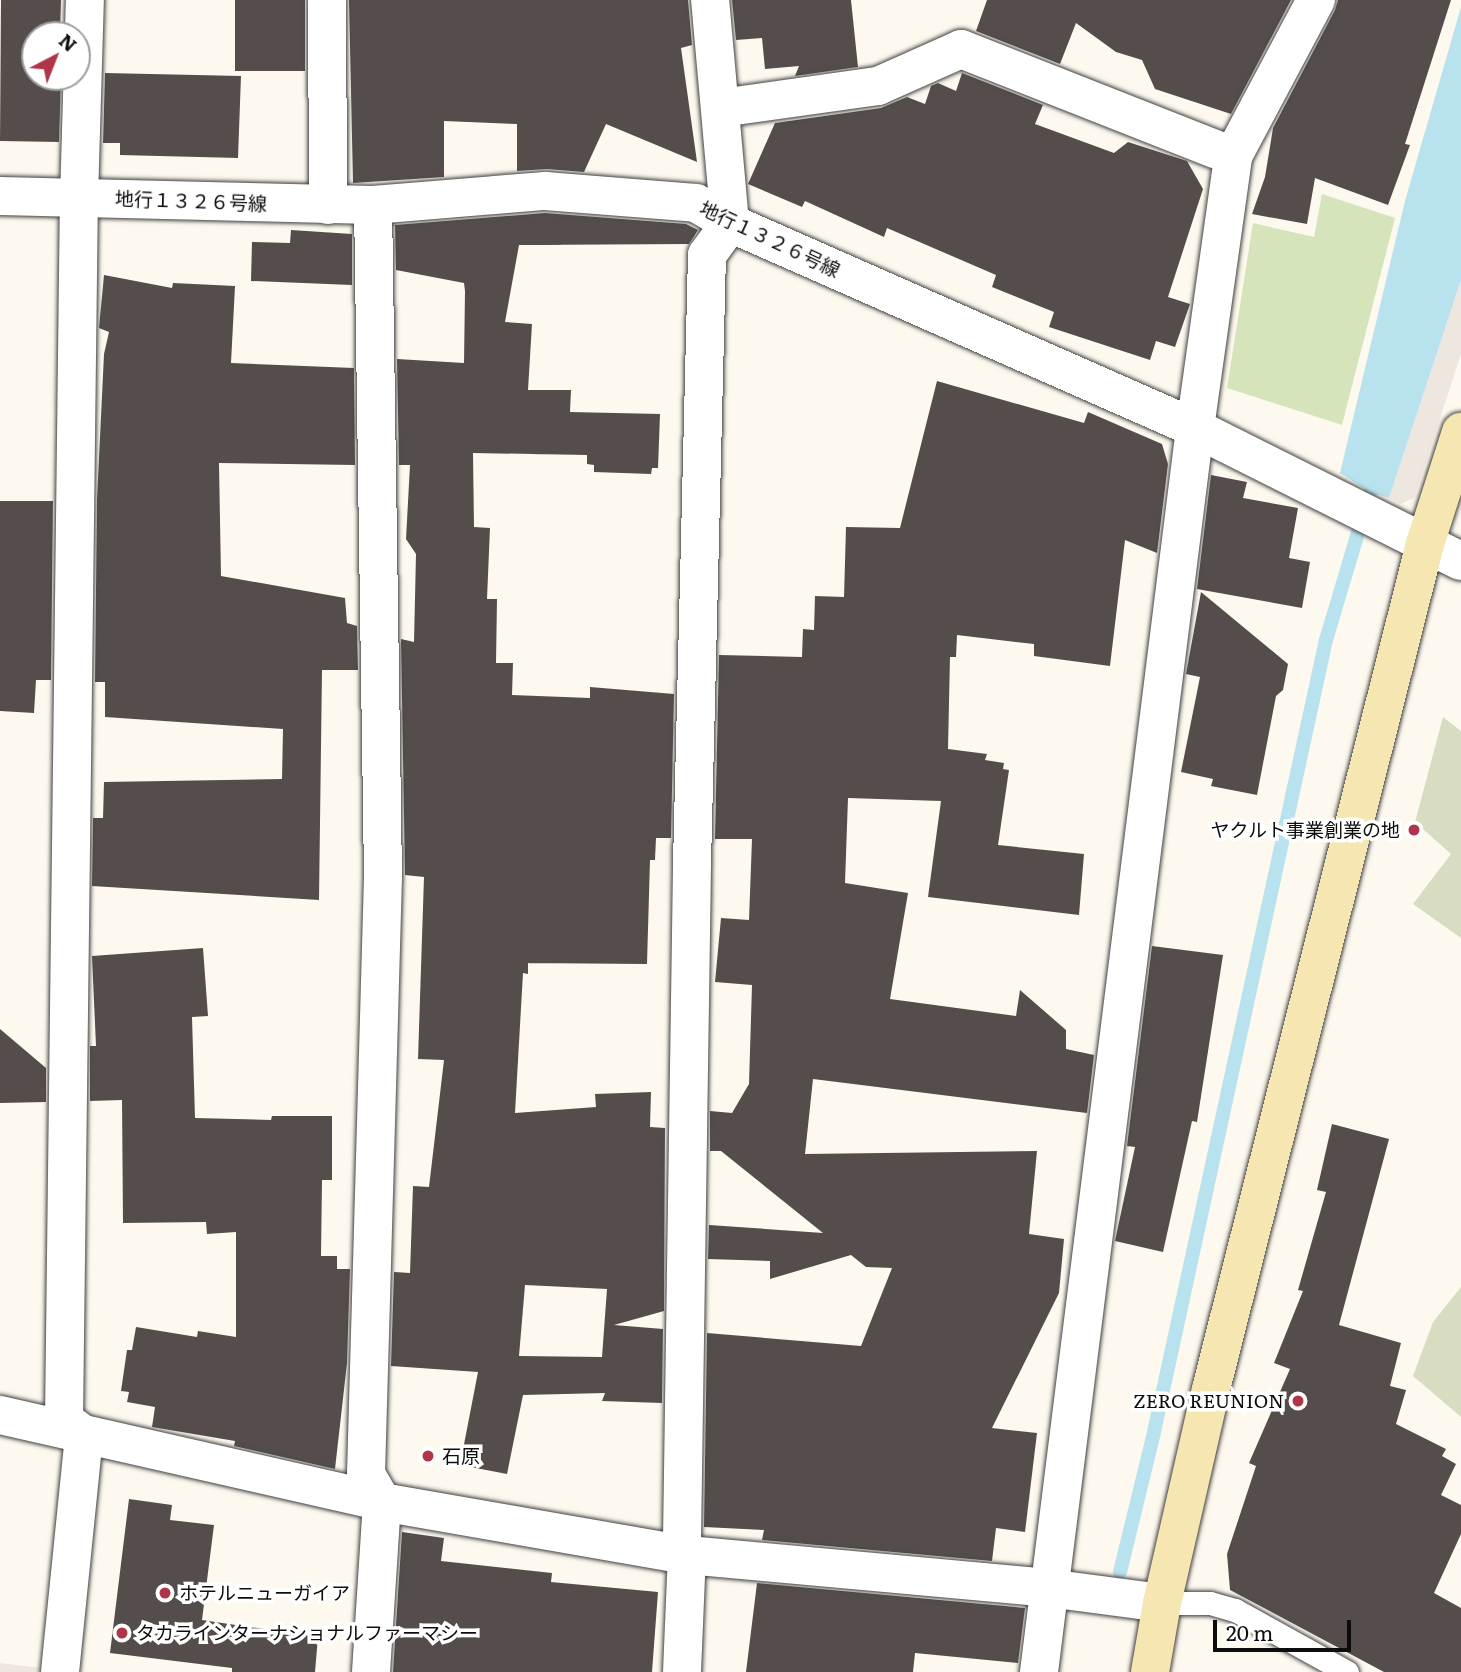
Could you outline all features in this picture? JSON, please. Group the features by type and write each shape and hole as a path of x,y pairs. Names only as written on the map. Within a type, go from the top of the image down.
{"street":[{"path":"84,1435 64,1420 79,198 85,0"},
{"path":"327,0 328,205"},
{"path":"682,1672 687,1555 682,1540 692,864 707,255 730,223 710,0"},
{"path":"1039,1672 1195,428 1233,156 1316,0"},
{"path":"721,108 878,86 961,49 1233,156"},
{"name":"地行１３２６号線","path":"0,196 373,205 545,191 696,203 730,223 1195,428 1461,561"},
{"path":"371,1672 382,1502 366,1474 383,877 373,205"},
{"path":"1150,1672 1162,1602 1409,536 1461,432"},
{"path":"0,1415 382,1502 687,1555 1048,1588 1162,1602"},
{"path":"60,1672 84,1435"}],"lane":[{"path":"1162,1602 1210,1603 1235,1609 1347,1672"}],"green space":[{"path":"1322,194 1395,218 1342,425 1227,388 1253,223 1314,237"},
{"path":"1443,717 1461,731 1461,938 1413,904 1451,854 1415,822"},
{"path":"1461,1287 1461,1417 1413,1376 1433,1322"}],"shaded area":[{"path":"1461,280 1461,354 1414,498 1400,504 1389,498"},
{"path":"0,1663 41,1668 41,1672 0,1672"}],"water":[{"path":"1461,7 1461,280 1389,498 1370,492 1340,473 1405,201"}],"building":[{"path":"1,0 61,0 60,21 21,21 21,91 61,91 59,142 0,141"},
{"path":"235,0 305,0 305,71 235,71"},
{"path":"349,0 688,0 692,45 681,48 697,162 606,124 584,172 547,169 517,171 517,124 444,121 444,177 353,183"},
{"path":"732,0 851,0 858,67 795,76 799,66 765,69 762,38 736,40"},
{"path":"987,0 1291,0 1231,114 1155,89 1142,60 1116,52 1076,23 1060,64 976,31"},
{"path":"1338,0 1451,0 1405,144 1410,145 1388,205 1315,178 1307,224 1252,214 1265,177 1273,128"},
{"path":"105,73 241,76 238,158 120,155 120,143 103,143"},
{"path":"962,73 1043,105 1035,124 1114,153 1128,142 1187,161 1203,189 1168,297 1190,304 1175,347 1156,341 1150,360 1049,327 1054,312 992,287 996,275 887,228 884,237 805,201 802,207 748,184 775,123 881,108 907,97 925,104 931,86 938,83 956,91"},
{"path":"545,213 686,224 698,230 689,244 519,245 505,322 532,324 528,390 571,390 570,412 660,414 658,468 652,468 651,474 594,472 594,465 587,464 587,455 473,453 474,527 490,528 487,599 497,599 496,663 513,663 512,695 590,698 590,687 674,694 671,838 656,838 655,860 650,860 647,964 528,963 528,974 523,973 515,1113 596,1107 595,1094 651,1092 650,1127 665,1128 664,1311 614,1325 663,1329 662,1403 602,1401 605,1393 523,1395 507,1474 460,1465 478,1372 391,1366 394,1272 410,1273 413,1186 429,1187 444,1060 418,1059 424,877 405,875 401,639 414,642 416,554 406,539 410,465 399,465 397,359 464,363 465,291 464,283 396,270 395,225","holes":["525,1285 607,1289 602,1357 519,1356"]},
{"path":"291,230 352,234 352,285 251,281 252,242 290,243"},
{"path":"104,275 172,288 173,283 235,286 231,363 354,368 355,465 219,463 221,576 345,598 347,623 357,626 358,670 322,670 319,900 92,886 93,818 103,818 104,782 282,779 283,729 105,717 105,682 95,682 97,500 104,354 109,332 99,328"},
{"path":"937,381 1084,423 1088,412 1162,444 1168,464 1157,553 1125,540 1110,666 1034,656 1034,644 957,635 956,657 950,657 948,749 987,754 985,760 1004,763 1003,769 1009,770 998,845 1084,854 1079,915 928,897 941,801 848,798 845,883 908,893 890,999 1016,1016 1020,990 1066,1030 1066,1049 1094,1055 1087,1113 813,1079 805,1154 1037,1151 1029,1234 1064,1239 1059,1293 992,1428 1037,1433 1025,1532 996,1528 992,1561 762,1540 764,1530 704,1527 707,1333 861,1346 892,1268 866,1267 851,1255 770,1279 770,1261 708,1259 709,1225 823,1233 721,1151 710,1151 710,1111 732,1113 749,1084 752,985 715,982 721,918 749,920 752,839 715,839 719,655 802,657 803,629 814,630 815,596 844,597 846,527 900,528"},
{"path":"1211,475 1247,482 1243,498 1298,508 1289,558 1310,562 1302,608 1197,589"},
{"path":"0,501 53,501 51,680 36,680 34,713 0,711"},
{"path":"1201,592 1288,664 1283,690 1276,696 1257,795 1211,786 1213,779 1181,772 1200,677 1186,674"},
{"path":"1152,946 1223,955 1197,1122 1192,1121 1163,1252 1115,1241 1135,1147 1127,1146"},
{"path":"203,948 208,1016 192,1017 195,1118 271,1120 272,1116 332,1116 332,1180 322,1180 321,1256 337,1256 337,1269 350,1269 347,1363 335,1469 234,1446 235,1441 152,1427 155,1407 127,1402 129,1392 121,1391 127,1350 132,1350 136,1327 197,1337 198,1331 236,1337 236,1232 207,1234 206,1222 123,1223 122,1100 90,1101 90,1046 96,1046 92,956"},
{"path":"0,1029 46,1068 46,1102 0,1103"},
{"path":"1332,1124 1389,1139 1339,1325 1401,1343 1390,1386 1406,1390 1396,1424 1446,1449 1442,1456 1456,1464 1441,1495 1461,1505 1461,1534 1434,1593 1461,1608 1461,1672 1384,1672 1230,1590 1227,1554 1256,1466 1249,1463 1290,1369 1274,1363 1303,1291 1298,1290 1326,1192 1317,1190"},
{"path":"129,1499 172,1505 170,1520 214,1525 202,1620 318,1637 315,1672 232,1672 232,1668 110,1653"},
{"path":"402,1532 444,1538 441,1561 552,1573 551,1582 658,1592 652,1672 393,1672"},
{"path":"757,1583 1025,1608 1018,1663 915,1653 913,1672 746,1672"}],"waterway":[{"path":"1120,1572 1154,1432 1326,640 1370,492"}],"place":[{"name":"ヤクルト事業創業の地","path":"1414,830"},
{"name":"ZERO REUNION","path":"1298,1401"},
{"name":"石原","path":"428,1456"},
{"name":"ホテルニューガイア","path":"165,1593"},
{"name":"タカラインターナショナルファーマシー","path":"122,1633"}]}
